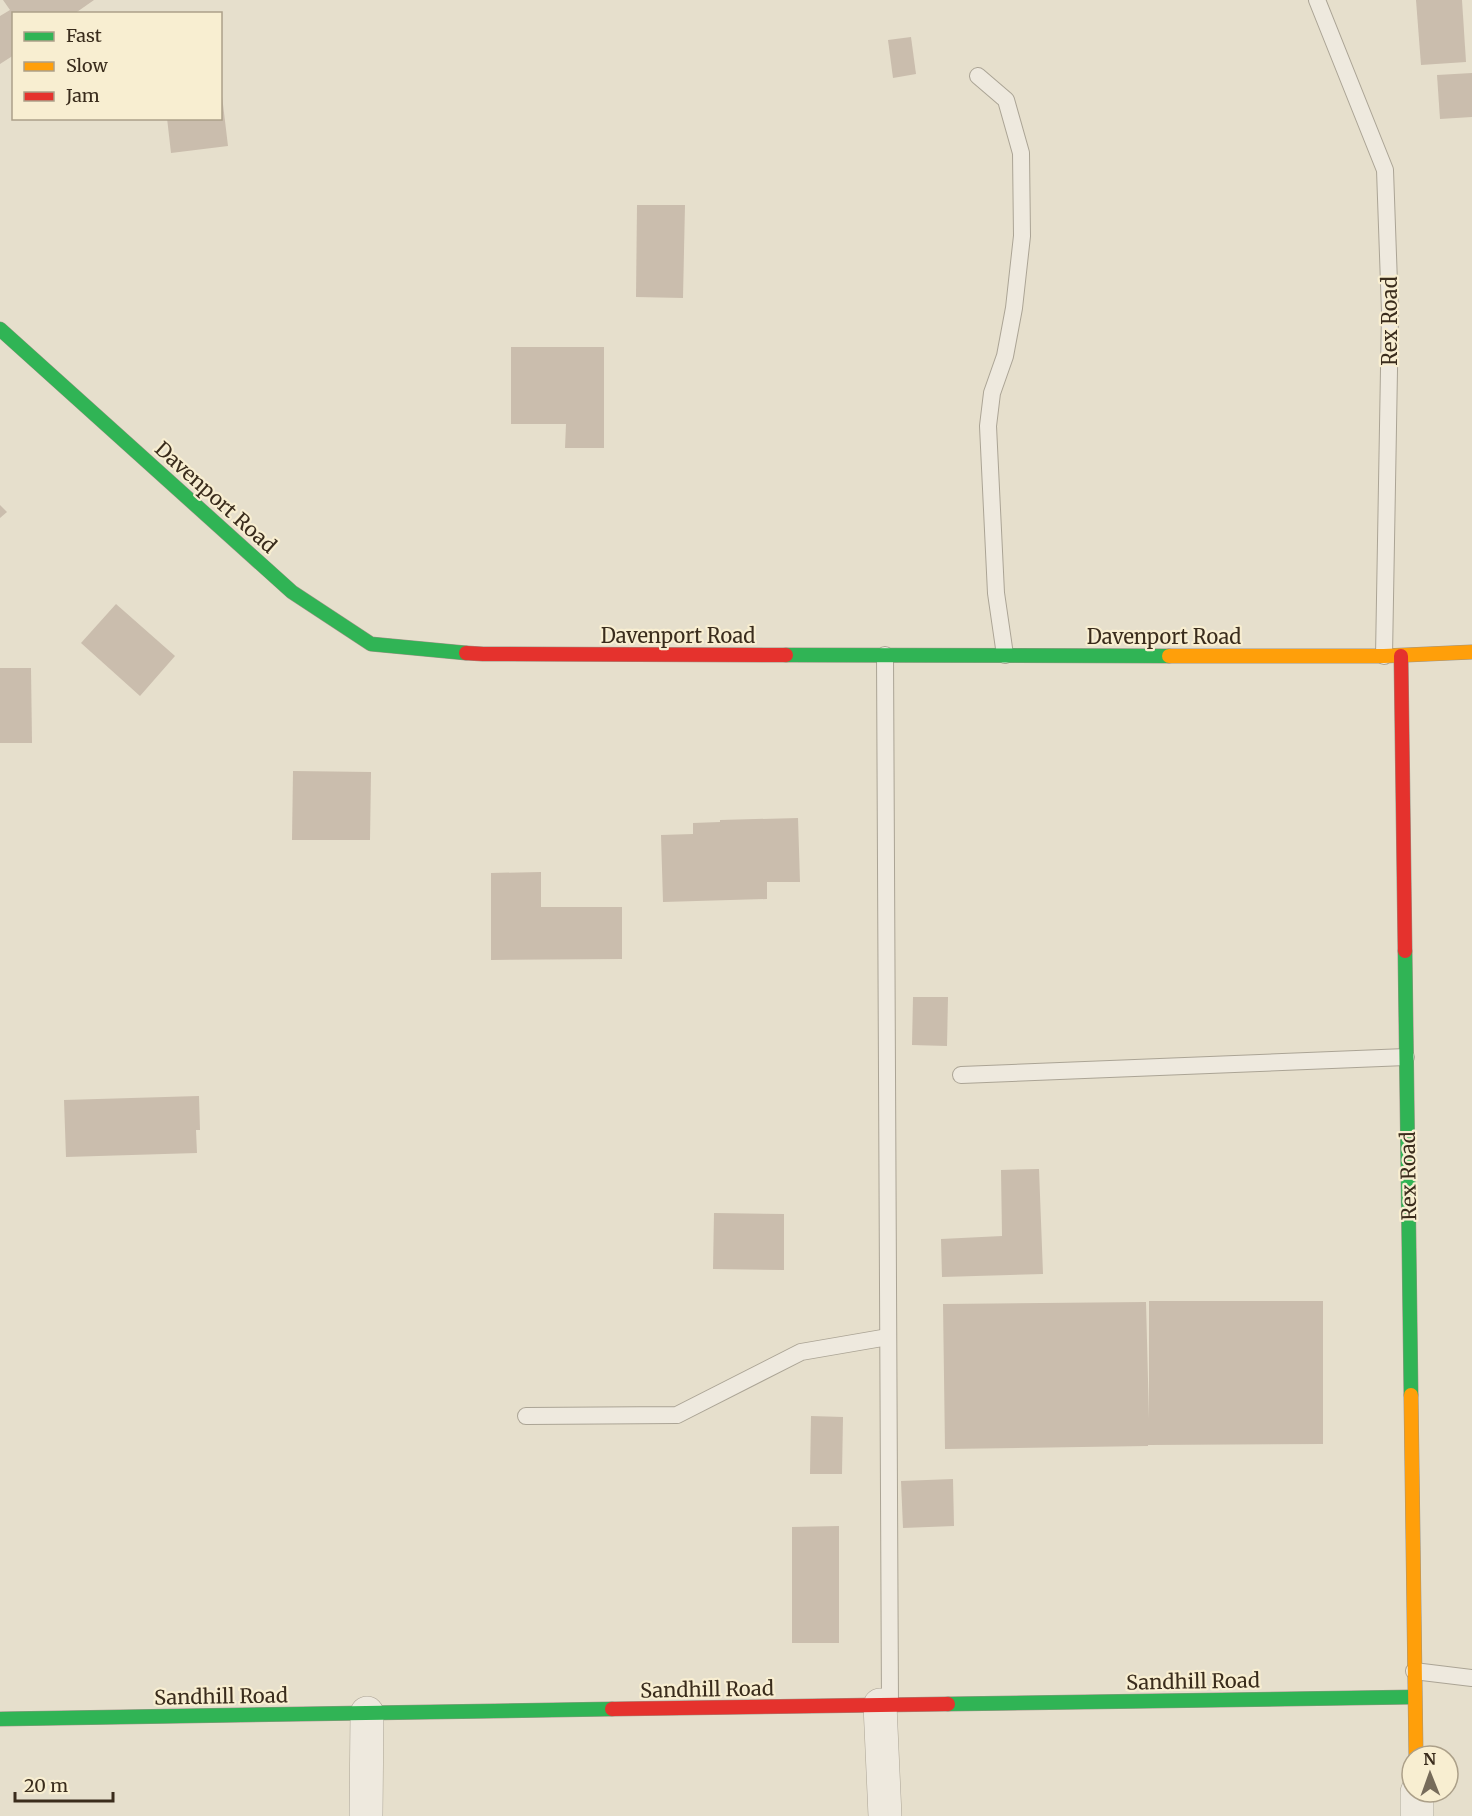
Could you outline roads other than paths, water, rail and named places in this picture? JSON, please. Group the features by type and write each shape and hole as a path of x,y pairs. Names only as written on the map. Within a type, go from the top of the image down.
{"street":[{"name":"Davenport Road","path":"0,329 292,592 371,644 483,654 1392,656 1472,652"},
{"name":"Rex Road","path":"1392,656 1406,1057 1416,1744"},
{"name":"Sandhill Road","path":"0,1719 1414,1697"},
{"path":"885,1705 885,1816"},
{"path":"366,1816 367,1713"}],"lane":[{"name":"Rex Road","path":"1317,0 1385,170 1390,312 1392,656"},
{"path":"978,76 1006,100 1021,153 1022,236 1014,308 1005,356 992,393 988,426 996,593 1005,656"},
{"path":"885,655 888,1337 885,1705"},
{"path":"961,1075 1406,1057"},
{"path":"526,1416 677,1416 801,1352 888,1337"},
{"path":"1414,1671 1472,1678"}]}
